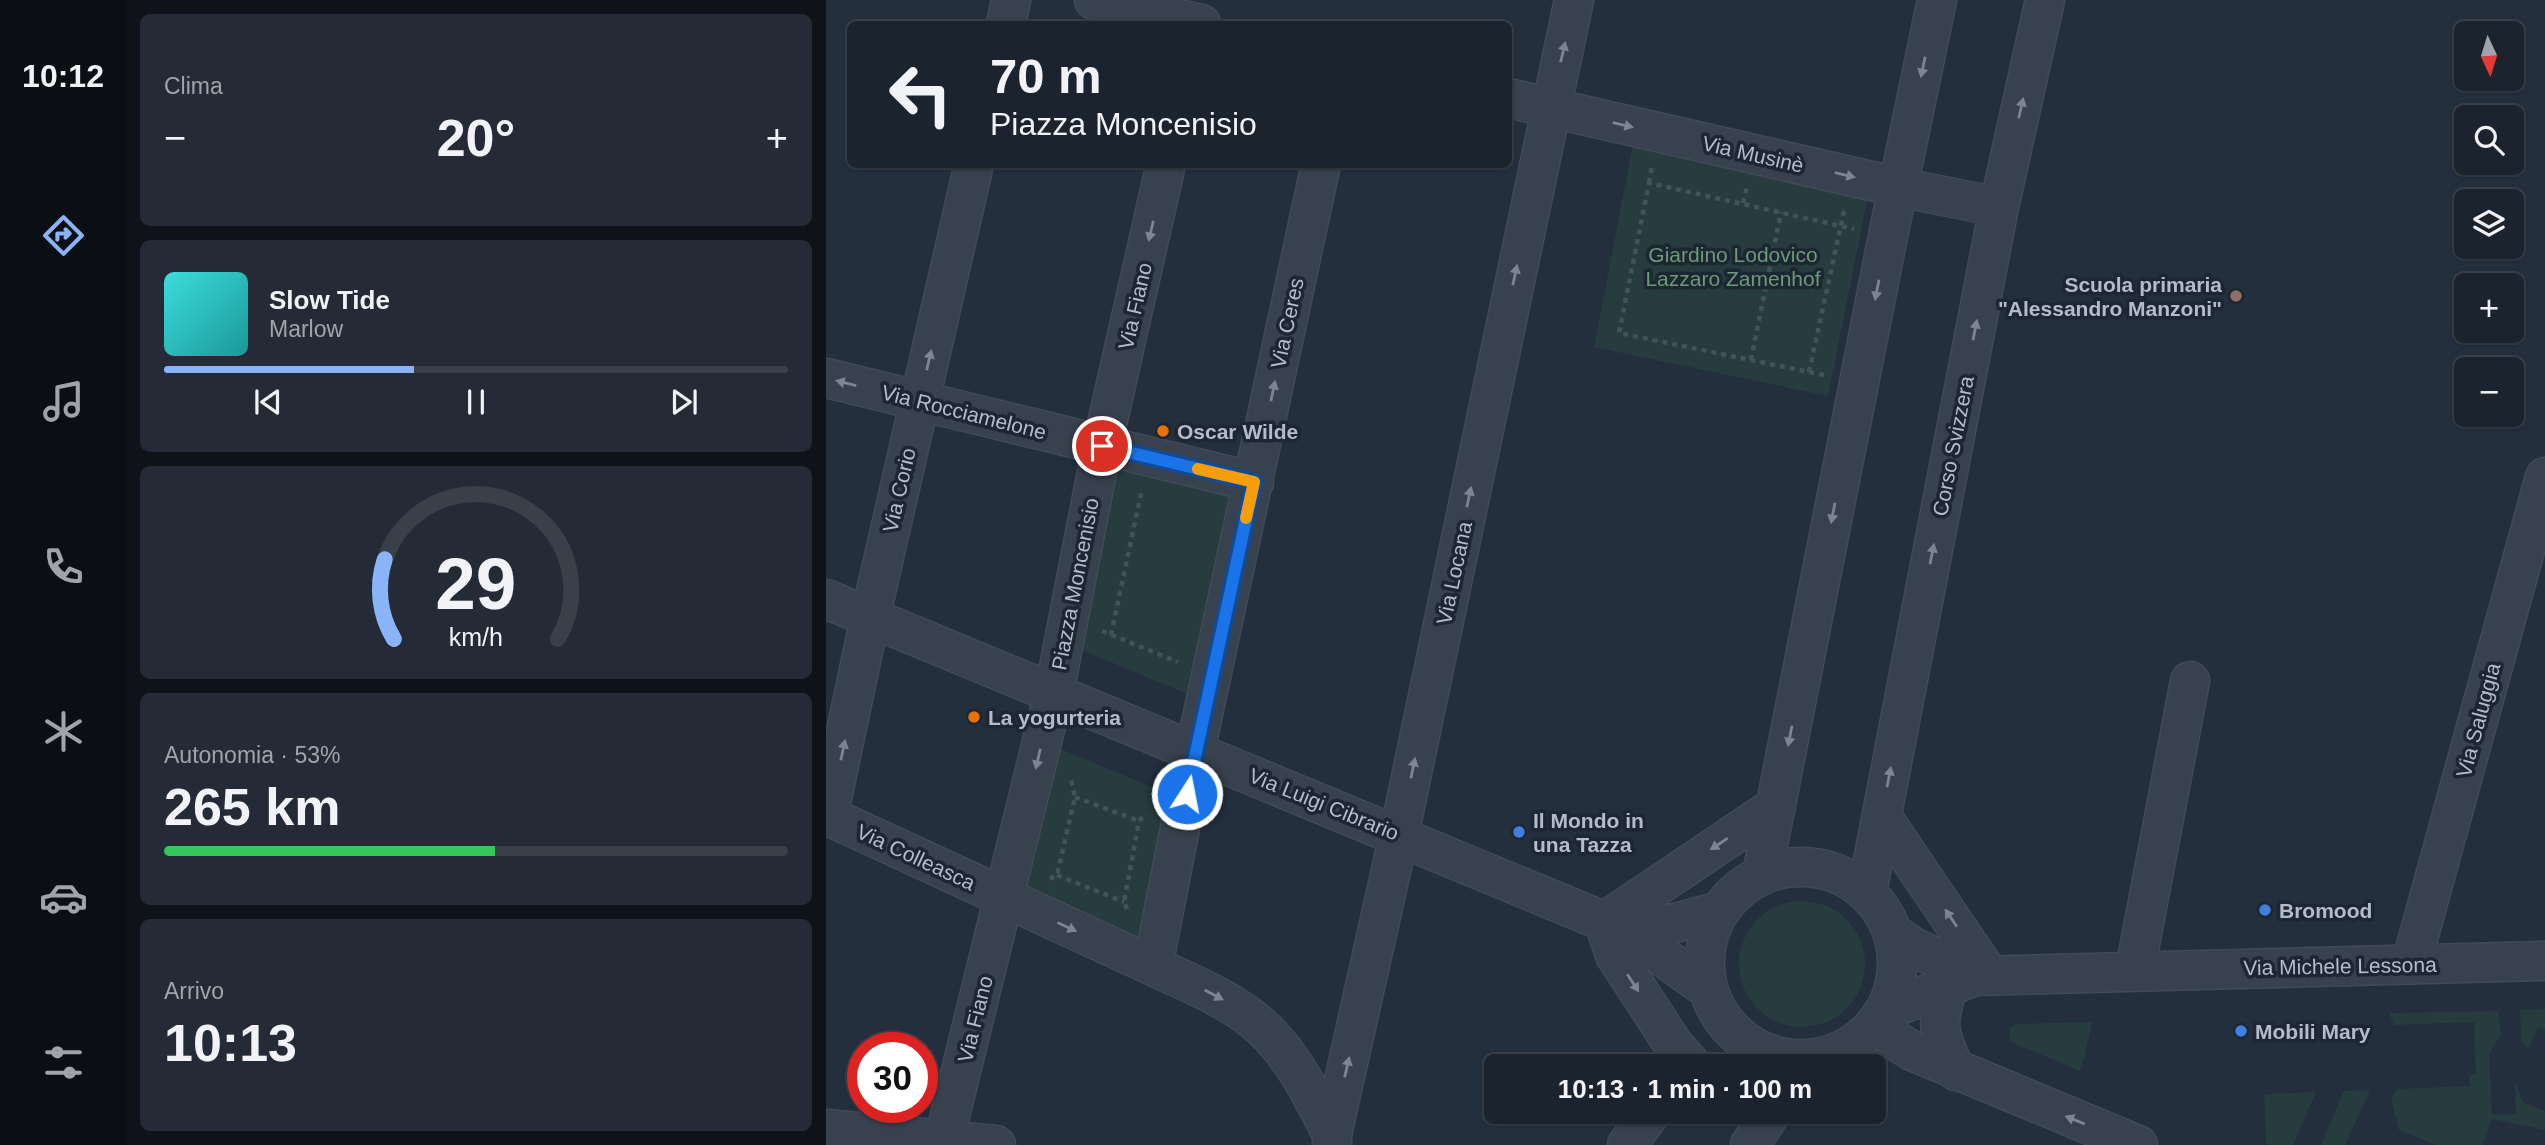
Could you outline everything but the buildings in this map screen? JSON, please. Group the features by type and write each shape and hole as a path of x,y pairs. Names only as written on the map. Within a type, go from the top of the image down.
{"street":[{"path":"1007,21 1011,0"},
{"path":"1094,0 1185,21"},
{"path":"1199,21 1203,0"},
{"name":"Via Locana","path":"1332,1140 1399,835 1574,0"},
{"path":"1762,875 1937,0"},
{"name":"Corso Svizzera","path":"1867,892 1999,207 2045,0"},
{"name":"Via Musinè","path":"1512,99 1898,187 1999,207"},
{"name":"Via Corio","path":"827,816 973,168"},
{"name":"Via Fiano","path":"1102,446 1165,168"},
{"name":"Via Ceres","path":"1254,482 1320,168"},
{"name":"Via Rocciamelone","path":"826,378 1102,446"},
{"path":"1102,446 1254,482 1195,751 1153,966"},
{"name":"Piazza Moncenisio","path":"1005,898 1054,693 1102,446"},
{"name":"Via Saluggia","path":"2411,964 2545,477"},
{"name":"Via Luigi Cibrario","path":"826,599 1616,926 1713,1001"},
{"path":"2135,970 2190,681"},
{"path":"1616,926 1776,806"},
{"name":"Via Colleasca","path":"827,816 1005,898"},
{"path":"1882,817 1971,978 1941,1007 1939,1025 1944,1047 1956,1071"},
{"path":"1772,1054 1756,1048 1735,1033 1713,1001 1704,963 1708,936 1720,911 1739,889 1762,875 1789,867 1818,868 1844,877 1867,892 1883,912 1894,934 1898,960 1895,986 1883,1015 1866,1035 1832,1054"},
{"path":"1005,898 1216,995 1264,1028 1279,1044 1308,1087 1332,1140"},
{"name":"Via Fiano","path":"944,1140 1005,898"},
{"path":"1616,926 1675,923 1720,911"},
{"path":"1616,926 1615,955 1680,1054"},
{"name":"Via Michele Lessona","path":"1894,934 1971,978"},
{"name":"Via Michele Lessona","path":"1883,1015 1971,978 2135,970 2545,961"},
{"path":"1694,1054 1706,1038 1713,1001"},
{"path":"1883,1015 1895,1040 1912,1051 2138,1145"},
{"path":"1627,1145 1642,1124"},
{"path":"1750,1145 1764,1124"},
{"path":"826,1129 996,1145"}],"path":[{"path":"1809,372 1851,176"},
{"path":"1859,384 1619,333 1649,183 1888,236"},
{"path":"1751,360 1781,212"},
{"path":"1111,635 1149,457"},
{"path":"1069,618 1212,676"},
{"path":"1075,797 1139,821"},
{"path":"1057,875 1124,902"}],"green space":[{"name":"Giardino Lodovico Lazzaro Zamenhof","path":"1635,134 1870,186 1828,396 1594,347"},
{"path":"1112,460 1244,493 1199,699 1075,647"},
{"path":"1056,747 1173,796 1146,942 1025,888"},
{"path":"1802,901 1826,906 1846,920 1860,940 1865,964 1860,988 1846,1008 1826,1022 1802,1027 1778,1022 1758,1008 1744,988 1739,964 1744,940 1758,920 1778,906"},
{"path":"2545,1009 2545,1030 2538,1027 2529,1048 2521,1042 2520,1010"},
{"path":"2498,1011 2501,1035 2489,1054 2492,1115 2516,1114 2515,1081 2523,1102 2545,1111 2545,1130 2492,1119 2482,1145 2436,1145 2399,1130 2391,1099 2397,1089 2470,1086 2470,1075 2476,1074 2474,1022 2394,1025 2389,1013"},
{"path":"2092,1022 2080,1071 2011,1042 2009,1036 2010,1028 2016,1024"},
{"path":"2370,1090 2345,1145 2321,1145 2344,1091"},
{"path":"2316,1092 2293,1145 2266,1143 2264,1094"}],"slow traffic":[{"path":"1198,469 1254,482 1246,518"}],"place":[{"name":"Scuola primaria \"Alessandro Manzoni\"","path":"2236,296"},
{"name":"Oscar Wilde","path":"1163,431"},
{"name":"La yogurteria","path":"974,717"},
{"name":"Il Mondo in una Tazza","path":"1519,832"},
{"name":"Bromood","path":"2265,910"},
{"name":"Mobili Mary","path":"2241,1031"}],"route":[{"path":"1102,446 1254,482 1187,794"}]}
